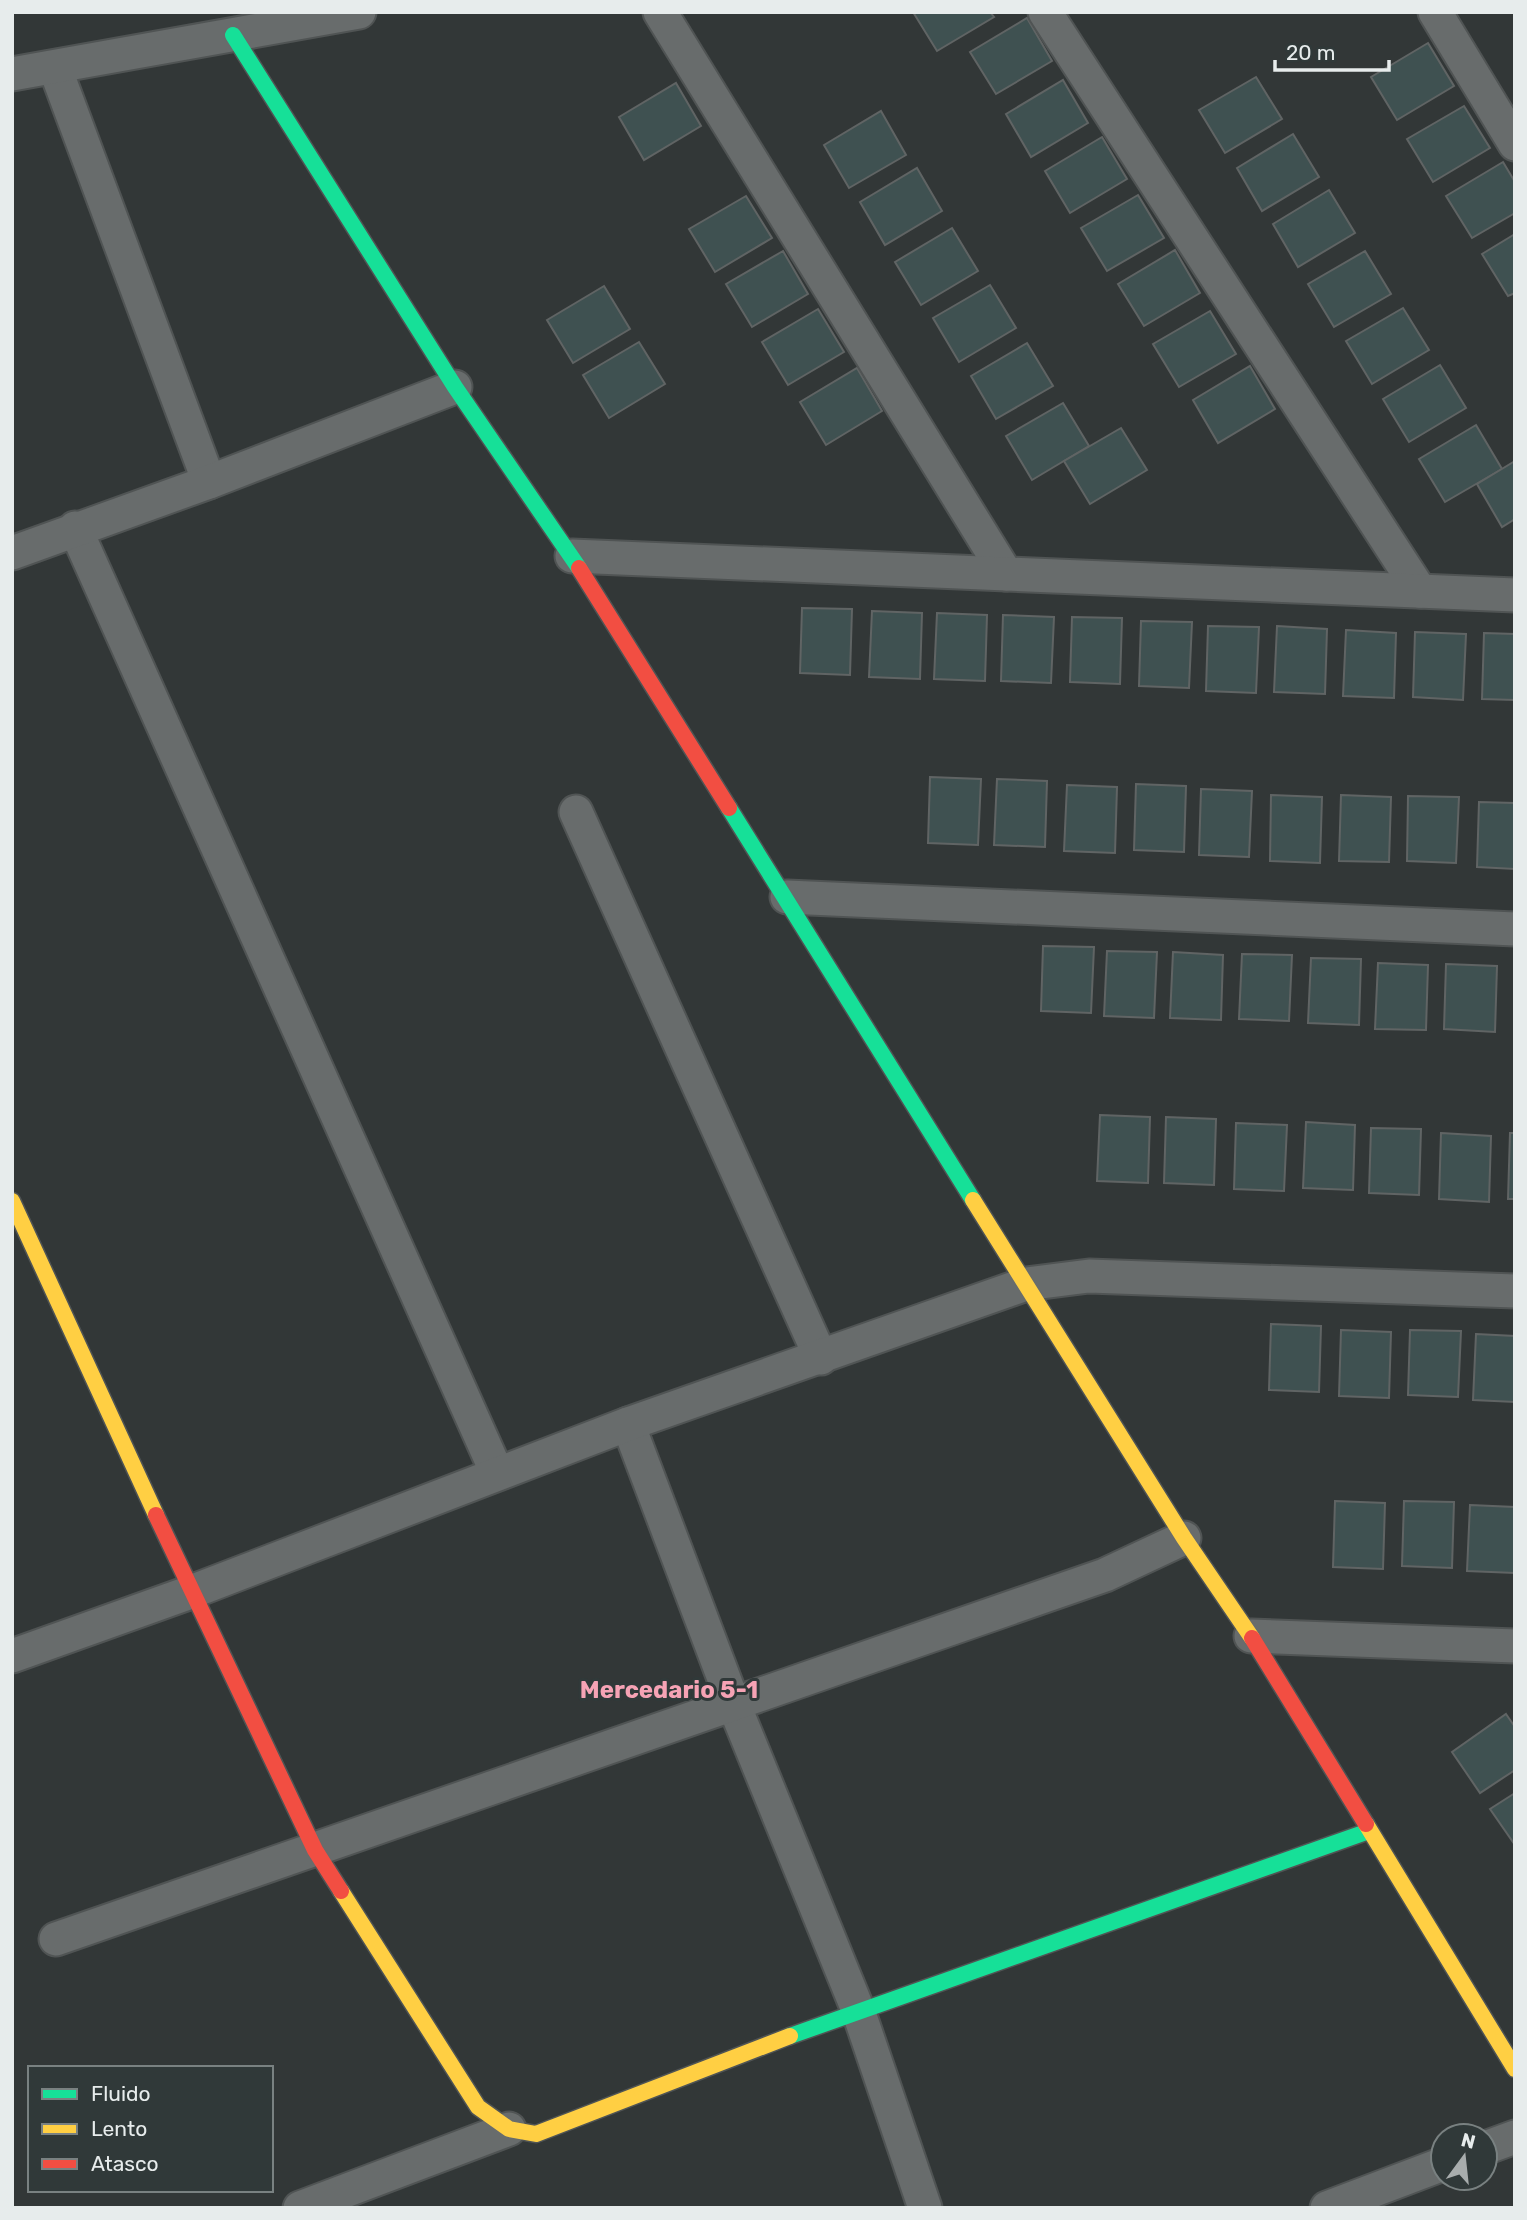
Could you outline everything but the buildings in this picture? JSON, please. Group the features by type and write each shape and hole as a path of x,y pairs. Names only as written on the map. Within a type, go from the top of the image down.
{"street":[{"path":"12,74 359,12"},
{"path":"660,12 1006,574"},
{"path":"1045,12 1420,591"},
{"path":"1435,12 1515,144"},
{"path":"233,35 456,387 572,556 788,897 1184,1538 1251,1636 1515,2069"},
{"path":"55,68 209,482"},
{"path":"12,553 75,528 209,482 456,387"},
{"path":"75,528 497,1473"},
{"path":"572,556 1515,595"},
{"path":"576,812 821,1357"},
{"path":"788,897 1515,929"},
{"path":"12,1201 191,1592 315,1850 478,2107 509,2129 536,2134 858,2010 1369,1830"},
{"path":"12,1656 191,1592 628,1424 1026,1284 1089,1276 1515,1291"},
{"path":"628,1424 734,1705 858,2010 925,2208"},
{"path":"56,1939 1105,1575 1184,1538"},
{"path":"1251,1636 1515,1646"},
{"path":"299,2208 509,2129"},
{"path":"1327,2208 1429,2169"}],"traffic: fast":[{"path":"233,35 455,387 579,568"},
{"path":"729,808 973,1200"},
{"path":"790,2036 1369,1831"}],"traffic: slow":[{"path":"973,1200 1184,1538 1252,1638"},
{"path":"12,1201 156,1515"},
{"path":"1366,1824 1515,2069"},
{"path":"341,1891 478,2107 509,2129 536,2134 790,2036"}],"traffic: jam":[{"path":"579,568 729,808"},
{"path":"156,1515 315,1850 341,1891"},
{"path":"1252,1638 1366,1824"}],"district":[{"name":"Mercedario 5-1","path":"669,1690"}]}
